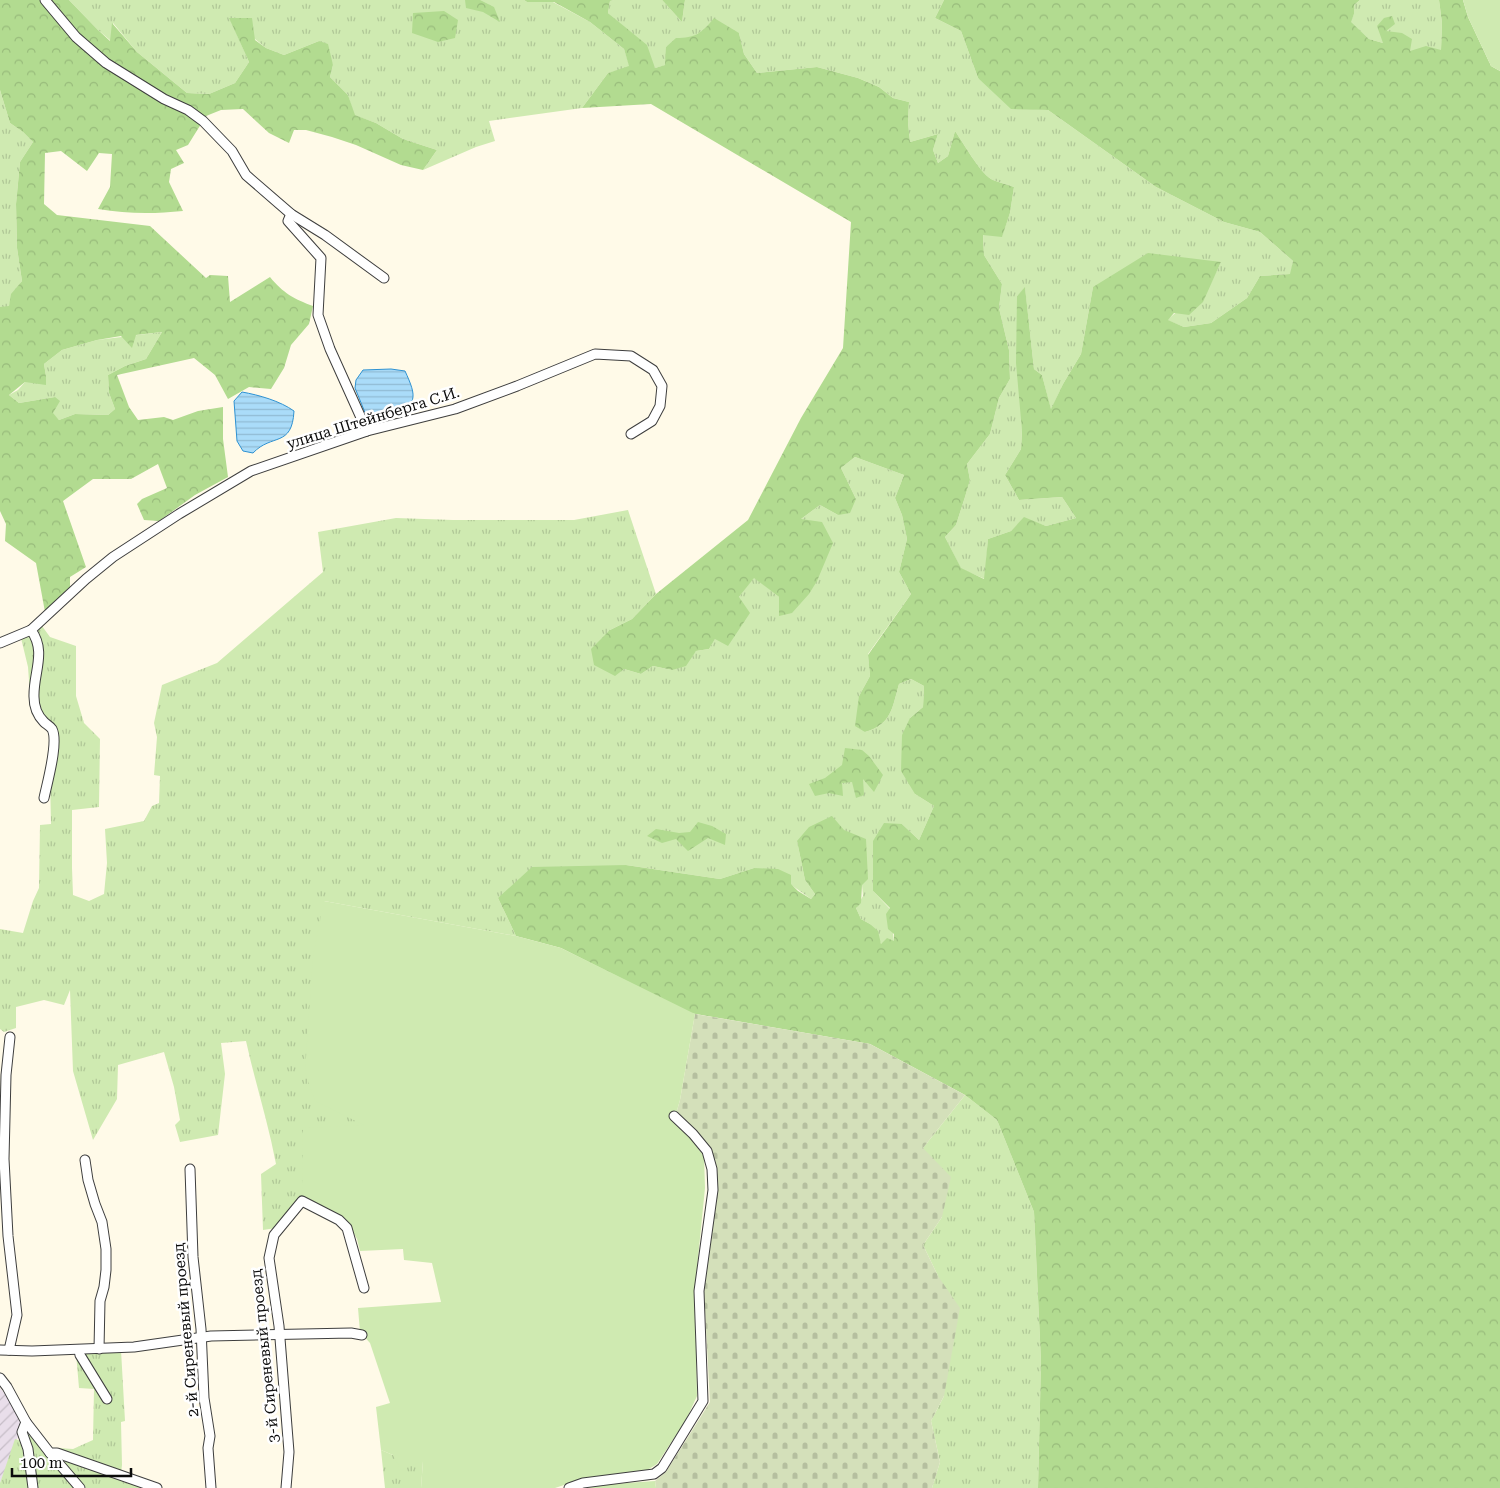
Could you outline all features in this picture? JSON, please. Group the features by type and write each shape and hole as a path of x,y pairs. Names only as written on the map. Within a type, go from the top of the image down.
{"street":[{"path":"45,0 76,37 106,63 164,99 188,110 203,121 232,151 246,175 290,214 325,235 384,278"},
{"path":"290,214 288,221 321,258 318,315 330,349 367,431"},
{"name":"улица Штейнберга С.И.","path":"31,630 86,579 113,557 227,484 251,471 367,431 454,408 517,386 595,354 631,356 653,370 662,386 660,406 652,422 631,434"},
{"path":"0,642 31,630 38,639 39,658 34,696 36,709 42,720 52,728 53,733 53,759 44,798"},
{"path":"10,1037 6,1075 4,1159 8,1236 17,1315 4,1350 32,1352 99,1349 143,1346 200,1337 351,1332 362,1335"},
{"path":"569,1488 583,1483 654,1474 662,1468 703,1401 699,1291 713,1190 712,1169 707,1151 674,1116"},
{"path":"85,1160 93,1196 102,1222 106,1249 104,1288 100,1301 99,1349"},
{"name":"2-й Сиреневый проезд","path":"190,1169 193,1257 204,1398 210,1436 208,1448 211,1488"},
{"name":"3-й Сиреневый проезд","path":"286,1488 289,1452 279,1334 269,1258 274,1235 302,1201 340,1220 348,1228 364,1288"},
{"path":"79,1350 80,1355 106,1399"},
{"path":"0,1378 26,1422 80,1488"},
{"path":"26,1422 22,1432 28,1449 33,1488"},
{"path":"50,1453 57,1453 157,1488"}],"shaded area":[{"path":"0,1388 12,1402 19,1415 21,1429 0,1483"}],"green space":[{"path":"0,0 69,0 110,41 112,23 137,52 187,93 209,94 235,83 249,62 229,18 252,18 255,40 266,48 284,55 319,41 328,44 333,65 330,77 348,95 355,115 376,123 403,139 437,150 423,170 401,165 356,145 306,130 294,130 289,143 269,133 243,109 221,110 206,116 188,145 176,150 184,163 171,169 169,182 183,211 151,213 130,213 98,209 110,187 112,154 99,153 87,171 61,151 45,153 44,204 57,215 150,226 206,278 210,275 228,276 230,302 270,277 289,295 313,306 309,324 291,345 284,368 271,389 249,387 228,399 215,375 194,358 117,375 129,407 138,420 164,417 173,420 198,411 223,407 223,439 228,477 195,495 159,521 144,520 137,504 142,499 167,488 158,464 131,479 93,479 63,501 86,567 70,577 70,591 45,612 36,563 5,541 6,524 0,511 0,307 9,306 11,294 22,281 17,248 16,204 20,162 33,142 10,123 0,90","holes":["162,332 146,359 125,366 108,375 109,393 115,409 108,415 75,414 59,420 53,413 60,401 55,397 19,403 9,395 25,382 46,385 44,364 62,350 97,340 121,336 132,348 136,335"]},
{"path":"69,0 524,0 527,2 553,2 590,22 624,49 630,67 608,73 582,108 489,121 495,141 476,147 423,170 437,150 403,139 376,123 354,115 348,95 330,77 333,65 319,41 284,55 266,48 230,19 249,62 235,83 209,94 187,93 137,52 113,23 111,41"},
{"path":"465,0 480,0 494,7 500,22 483,12 466,8"},
{"path":"524,0 614,0 610,1 608,13 647,45 655,68 665,65 666,47 676,38 698,34 714,18 739,33 744,54 757,73 817,67 858,78 879,87 893,98 909,102 910,142 938,134 933,150 938,163 948,156 955,131 986,175 993,180 1014,187 1010,213 1002,237 983,235 984,255 1002,284 999,308 1009,350 1010,379 999,398 990,434 967,464 970,480 965,497 956,525 945,537 961,568 984,579 988,539 1011,531 1024,517 1046,526 1076,518 1062,497 1019,500 1005,475 1021,449 1022,431 1016,363 1017,296 1025,287 1034,369 1042,375 1051,409 1081,354 1093,287 1148,253 1221,262 1203,302 1189,315 1174,313 1168,320 1184,327 1211,323 1247,298 1260,276 1290,274 1293,261 1260,232 1224,222 1156,187 1048,110 1011,109 978,78 961,31 935,18 944,0 1360,0 1354,5 1354,14 1351,22 1369,39 1383,43 1377,26 1384,18 1392,16 1395,24 1386,31 1402,33 1412,39 1410,51 1426,46 1441,50 1442,23 1439,0 1463,0 1468,17 1491,66 1500,71 1500,1488 1038,1488 1041,1361 1034,1212 997,1120 965,1095 870,1044 690,1013 561,948 516,936 498,898 532,867 626,865 720,879 754,868 778,869 791,875 791,884 811,899 815,894 805,880 797,841 809,827 832,816 844,830 866,839 868,879 862,885 861,903 856,908 861,919 878,931 881,944 887,938 894,941 894,934 888,929 886,914 890,908 873,891 873,841 884,823 902,824 919,840 934,806 915,794 901,771 902,735 910,718 923,707 924,686 911,679 899,684 890,714 886,720 874,729 865,732 855,726 859,696 870,676 868,655 911,594 899,572 907,539 902,515 895,498 904,475 855,457 841,468 856,499 850,513 838,515 820,505 801,519 822,522 833,543 817,581 809,594 792,613 779,616 779,597 754,578 739,597 750,613 728,646 715,639 709,649 696,651 686,666 672,670 653,666 641,674 624,669 615,676 594,665 591,649 610,630 632,619 656,594 748,520 801,418 843,348 851,222 651,104 582,108 608,73 629,66 624,49 590,22 554,2 527,2"},
{"path":"662,0 682,22 685,0 944,0 935,18 961,31 978,78 1033,109 1048,110 1156,187 1224,222 1260,232 1293,261 1291,274 1260,276 1247,298 1211,323 1184,327 1167,320 1211,283 1221,262 1093,287 1081,354 1063,384 1051,410 1042,375 1034,369 1025,288 1017,296 1021,449 1005,475 1019,500 1062,497 1076,518 1046,526 1024,518 1011,531 988,539 985,579 961,569 945,537 956,525 965,497 970,480 967,464 990,434 999,398 1010,379 1009,350 999,308 1002,284 984,255 983,234 1002,236 1010,213 1014,187 993,180 986,175 955,131 948,156 938,163 933,150 938,134 910,142 909,102 893,98 879,87 858,78 817,67 757,73 744,54 739,33 706,29 690,38 666,47 666,65 655,68 624,27 608,13 610,1"},
{"path":"662,0 685,0 682,22"},
{"path":"1360,0 1439,0 1442,23 1441,50 1410,51 1386,31 1384,18 1383,43 1369,39 1350,22 1354,14 1354,5"},
{"path":"1463,0 1500,0 1500,71 1491,66 1468,17"},
{"path":"444,11 458,20 455,38 438,42 412,33 413,13"},
{"path":"0,90 10,123 33,142 20,162 16,204 17,248 22,281 12,294 9,307 0,307"},
{"path":"162,332 146,359 125,366 108,375 109,393 115,409 108,415 75,414 59,420 52,413 55,397 19,403 9,395 18,390 25,382 46,376 44,364 62,350 97,340"},
{"path":"855,457 904,475 895,498 902,515 907,539 899,572 911,594 868,654 870,676 859,696 865,732 874,729 886,720 890,714 899,684 911,679 924,686 923,707 910,718 915,794 934,806 919,840 902,824 873,882 873,891 890,909 894,941 882,945 870,924 861,919 856,908 863,896 862,885 797,841 805,880 815,894 811,899 790,884 754,868 720,879 626,865 498,898 516,936 324,901 365,1126 310,1202 301,1206 276,1228 263,1230 261,1174 276,1164 246,1041 221,1043 225,1074 218,1135 180,1142 175,1125 180,1120 174,1087 164,1052 118,1065 117,1099 93,1140 73,1071 70,990 64,1005 44,1000 16,1007 16,1028 4,1032 0,1029 0,929 23,933 39,888 40,825 51,824 49,732 31,708 28,667 21,638 42,626 50,637 76,646 76,696 84,723 100,739 99,807 72,810 73,895 89,901 104,894 107,863 105,829 144,821 152,806 159,803 160,776 154,775 157,737 154,723 162,685 217,663 323,572 318,532 396,518 574,520 628,510 656,594 632,619 610,630 624,669 641,674 653,666 672,670 696,651 709,649 739,597 754,577 779,597 801,519 820,505 838,515 856,499 841,468"},
{"path":"845,748 862,750 869,756 883,775 874,792 863,779 864,795 856,798 852,782 842,783 843,796 829,793 815,796 809,784 825,778 842,765"},
{"path":"698,822 712,826 726,834 725,845 708,838 688,851 676,839 662,843 647,836 656,829 679,833 690,832"},
{"path":"324,901 516,936 561,948 695,1014 680,1100 676,1114 671,1120 690,1138 704,1156 705,1188 695,1288 697,1396 686,1420 657,1464 644,1472 582,1479 555,1488 421,1488 423,1461 401,1470 393,1455 381,1450 376,1407 390,1403 370,1343 360,1332 358,1308 441,1302 432,1263 404,1260 403,1249 360,1251 357,1239 346,1220 310,1202 302,1190 303,1128 364,1125 315,1101 305,1072 313,956"},
{"path":"695,1014 870,1044 965,1095 923,1148 951,1177 942,1217 923,1245 938,1276 960,1308 944,1396 931,1421 940,1462 932,1488 656,1488 655,1481 666,1472 710,1402 704,1292 715,1192 709,1149 696,1130 676,1114"},
{"path":"965,1095 997,1120 1034,1212 1041,1361 1038,1488 932,1488 940,1462 931,1421 944,1396 938,1276 923,1245 942,1217 923,1148"},
{"path":"121,1350 125,1421 121,1422 121,1473 58,1450 58,1448 73,1449 93,1440 94,1389 79,1388 76,1353"},
{"path":"27,1432 74,1488 0,1488 15,1439 21,1441"},
{"path":"381,1450 393,1455 423,1461 421,1488 385,1488"},
{"path":"59,1457 148,1488 86,1488 58,1459"},
{"path":"655,1481 656,1488 578,1488 584,1486"}],"water":[{"path":"391,369 405,371 412,388 412,400 405,408 387,413 382,421 374,420 366,415 355,388 356,380 363,370"},
{"path":"242,392 269,399 294,411 292,423 285,435 267,443 253,453 243,451 237,441 234,401"}]}
